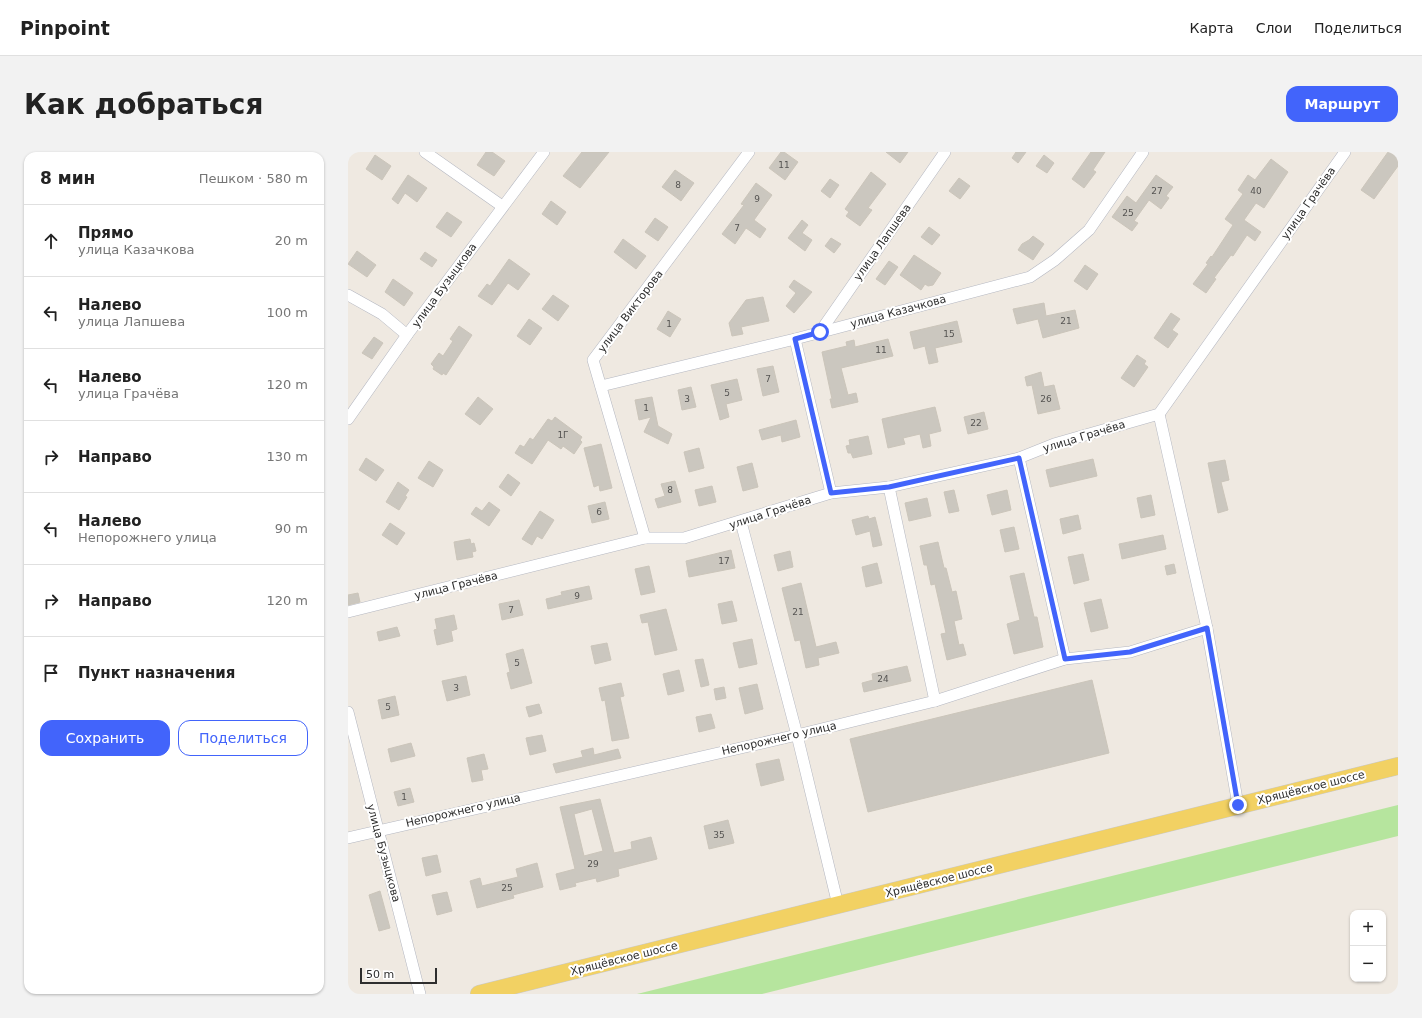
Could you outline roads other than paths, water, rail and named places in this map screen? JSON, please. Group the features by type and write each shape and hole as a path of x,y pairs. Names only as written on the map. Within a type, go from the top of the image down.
{"main road":[{"name":"Хрящёвское шоссе","path":"480,994 1398,766"}],"street":[{"path":"425,152 502,206"},
{"name":"улица Бузыцкова","path":"348,419 407,335 502,206 544,152"},
{"name":"улица Викторова","path":"645,538 593,360 749,152"},
{"name":"улица Лапшева","path":"820,332 945,152"},
{"name":"улица Казачкова","path":"601,386 795,339 1030,277 1055,260 1088,230 1143,152"},
{"name":"улица Грачёва","path":"348,612 645,538 684,538 741,522 831,493 889,487 1019,458 1054,444 1159,414 1345,152"},
{"path":"348,295 382,314 407,335"},
{"path":"795,339 831,493"},
{"path":"1159,414 1207,628 1238,805"},
{"path":"1019,458 1065,659"},
{"path":"889,487 935,701"},
{"path":"741,522 797,735 838,905"},
{"name":"Непорожнего улица","path":"348,838 377,830 797,735 935,701 1065,659 1130,652 1207,628"},
{"name":"улица Бузыцкова","path":"348,712 420,994"}]}
